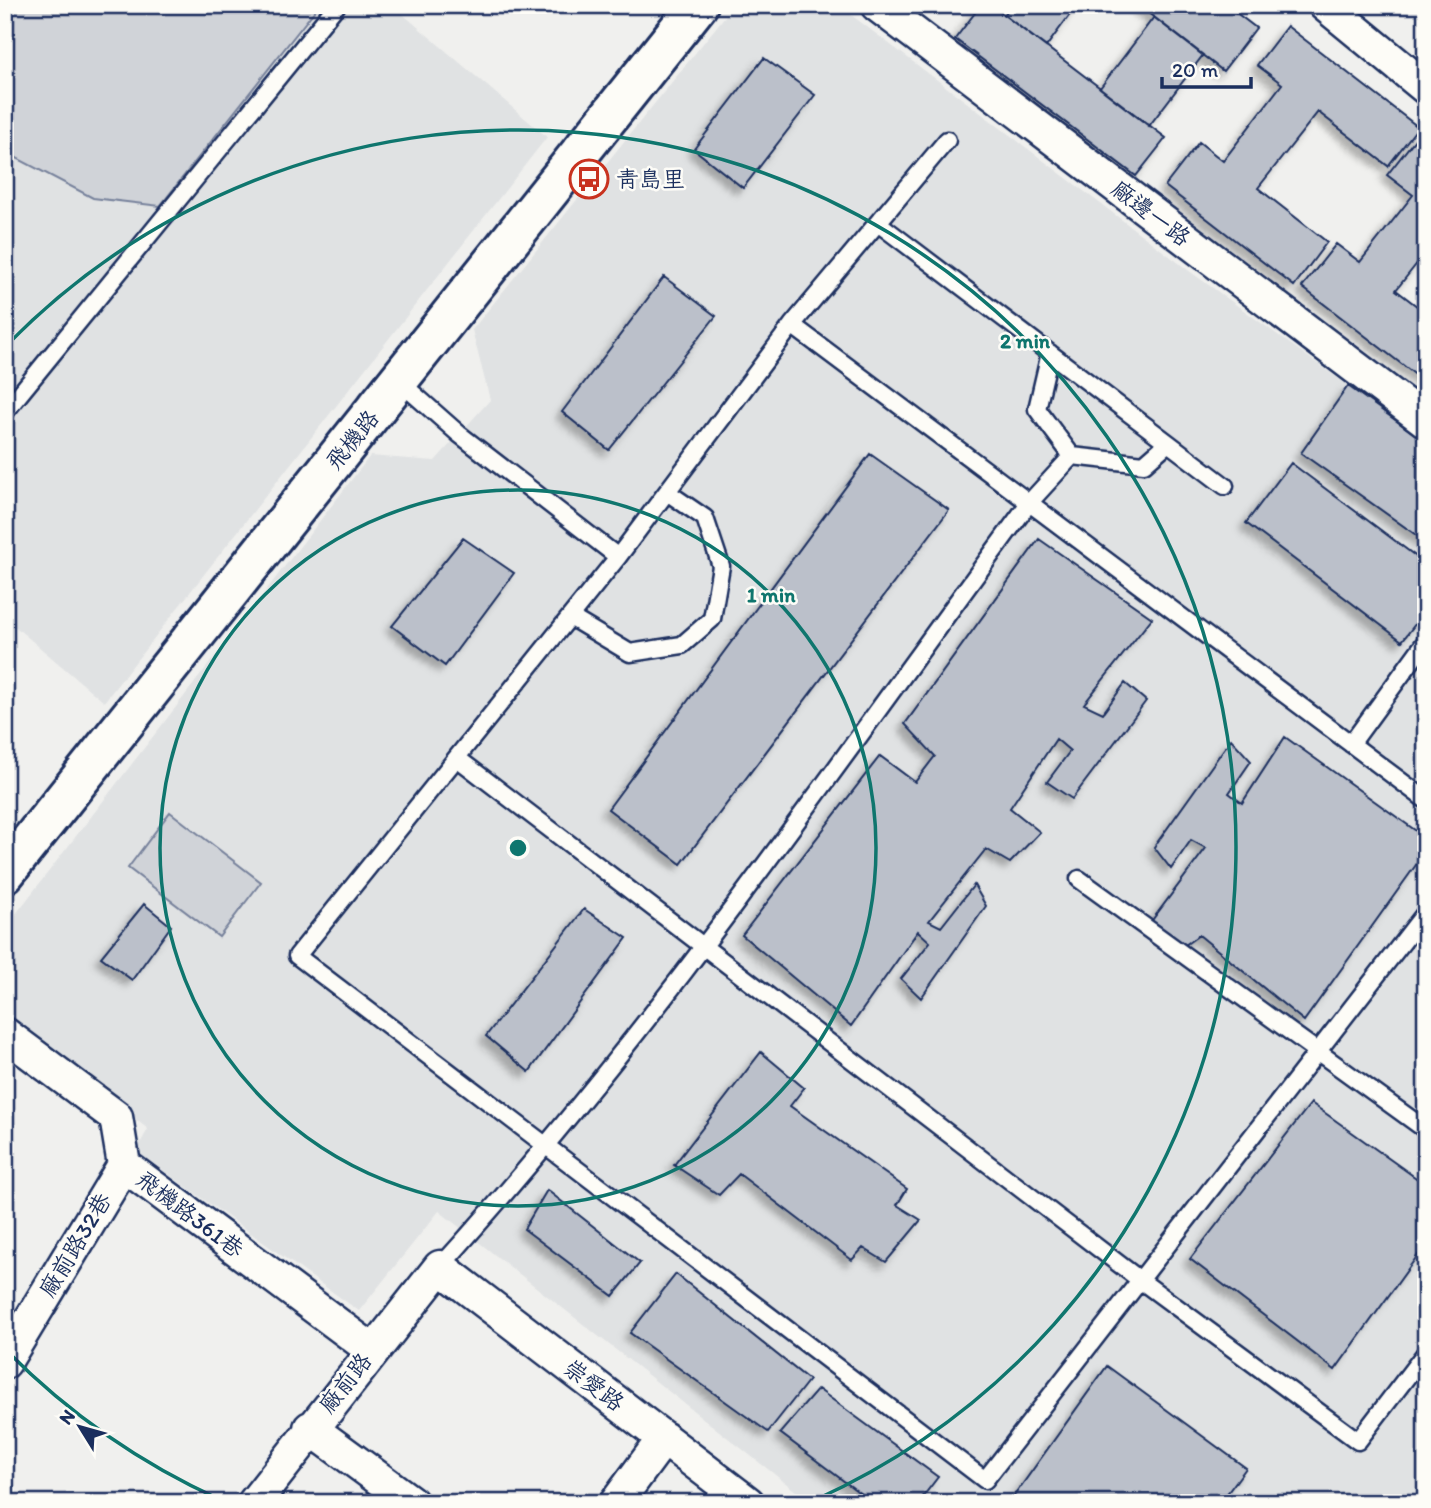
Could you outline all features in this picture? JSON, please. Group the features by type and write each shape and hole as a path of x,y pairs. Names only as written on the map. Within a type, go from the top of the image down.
{"street":[{"name":"飛機路","path":"5,873 698,5"},
{"name":"廠邊一路","path":"877,5 1426,421"},
{"path":"1325,5 1426,88"},
{"name":"飛機路361巷","path":"5,1034 116,1117 124,1165 372,1350"},
{"name":"廠前路32巷","path":"5,1362 124,1165"},
{"name":"廠前路","path":"254,1503 310,1428 440,1267"},
{"name":"崇愛路","path":"440,1267 748,1503"},
{"path":"310,1428 412,1503"},
{"path":"616,1503 664,1438"}],"lane":[{"path":"5,412 337,5"},
{"path":"947,141 792,326 618,557 297,956 985,1480 1426,912"},
{"path":"878,223 1225,486"},
{"path":"792,326 1426,800"},
{"path":"1050,353 1037,409 1072,456 1144,464 1168,443"},
{"path":"399,380 459,434 618,557"},
{"path":"440,1267 545,1146 703,946 1029,503 1072,456"},
{"path":"570,617 630,653 682,645 712,619 721,566 705,518 667,492"},
{"path":"1351,744 1426,641"},
{"path":"457,758 1140,1280 1357,1441 1426,1352"},
{"path":"1079,879 1426,1130"}],"shaded area":[{"path":"5,5 392,5 547,137 104,702 5,618"},
{"path":"5,5 319,5 160,206 93,198 5,152"},
{"path":"734,5 838,5 1192,273 1426,442 1426,1503 811,1503 439,1211 359,1311 136,1151 148,1129 5,1017 5,928 370,456 435,461 490,400 472,330"},
{"path":"170,812 261,882 219,937 128,868"}],"building":[{"path":"981,5 991,5 1166,138 1136,176 955,39"},
{"path":"1012,5 1077,5 1046,47 1004,15"},
{"path":"1138,5 1226,5 1256,28 1223,71"},
{"path":"1154,17 1203,55 1149,126 1100,88"},
{"path":"1287,26 1418,127 1388,166 1318,112 1258,188 1327,242 1294,286 1165,186 1199,142 1223,161 1282,84 1257,65"},
{"path":"764,58 815,95 743,188 694,149"},
{"path":"1420,133 1426,138 1426,252 1396,290 1426,313 1426,383 1302,287 1336,244 1360,262 1413,195 1387,175"},
{"path":"664,277 716,316 609,450 562,412"},
{"path":"1348,386 1426,442 1426,542 1301,453"},
{"path":"870,454 949,510 681,864 608,809"},
{"path":"1291,463 1426,564 1426,610 1402,641 1246,523"},
{"path":"463,538 514,573 445,666 392,626"},
{"path":"1039,539 1152,618 1084,704 1103,713 1125,683 1146,701 1072,799 1047,782 1070,751 1056,739 1010,808 1040,832 1010,863 986,849 929,921 941,927 974,885 986,906 921,998 901,979 930,942 918,931 851,1026 742,935 880,756 915,782 935,756 905,724"},
{"path":"1285,737 1426,838 1426,851 1304,1021 1199,935 1185,945 1150,923 1206,848 1191,840 1171,869 1154,847 1231,739 1251,761 1229,793 1242,803"},
{"path":"144,904 171,926 132,980 101,957"},
{"path":"584,909 627,938 529,1072 486,1036"},
{"path":"761,1052 804,1088 790,1106 907,1189 897,1205 921,1220 886,1262 863,1248 852,1260 739,1174 719,1195 674,1165"},
{"path":"1311,1103 1426,1185 1426,1244 1335,1370 1190,1259"},
{"path":"547,1190 640,1263 613,1296 524,1229"},
{"path":"676,1274 809,1380 768,1432 630,1333"},
{"path":"1107,1366 1246,1468 1220,1503 1009,1503"},
{"path":"818,1389 938,1477 918,1503 873,1503 780,1433"}],"place":[{"name":"青島里","path":"589,179"}]}
